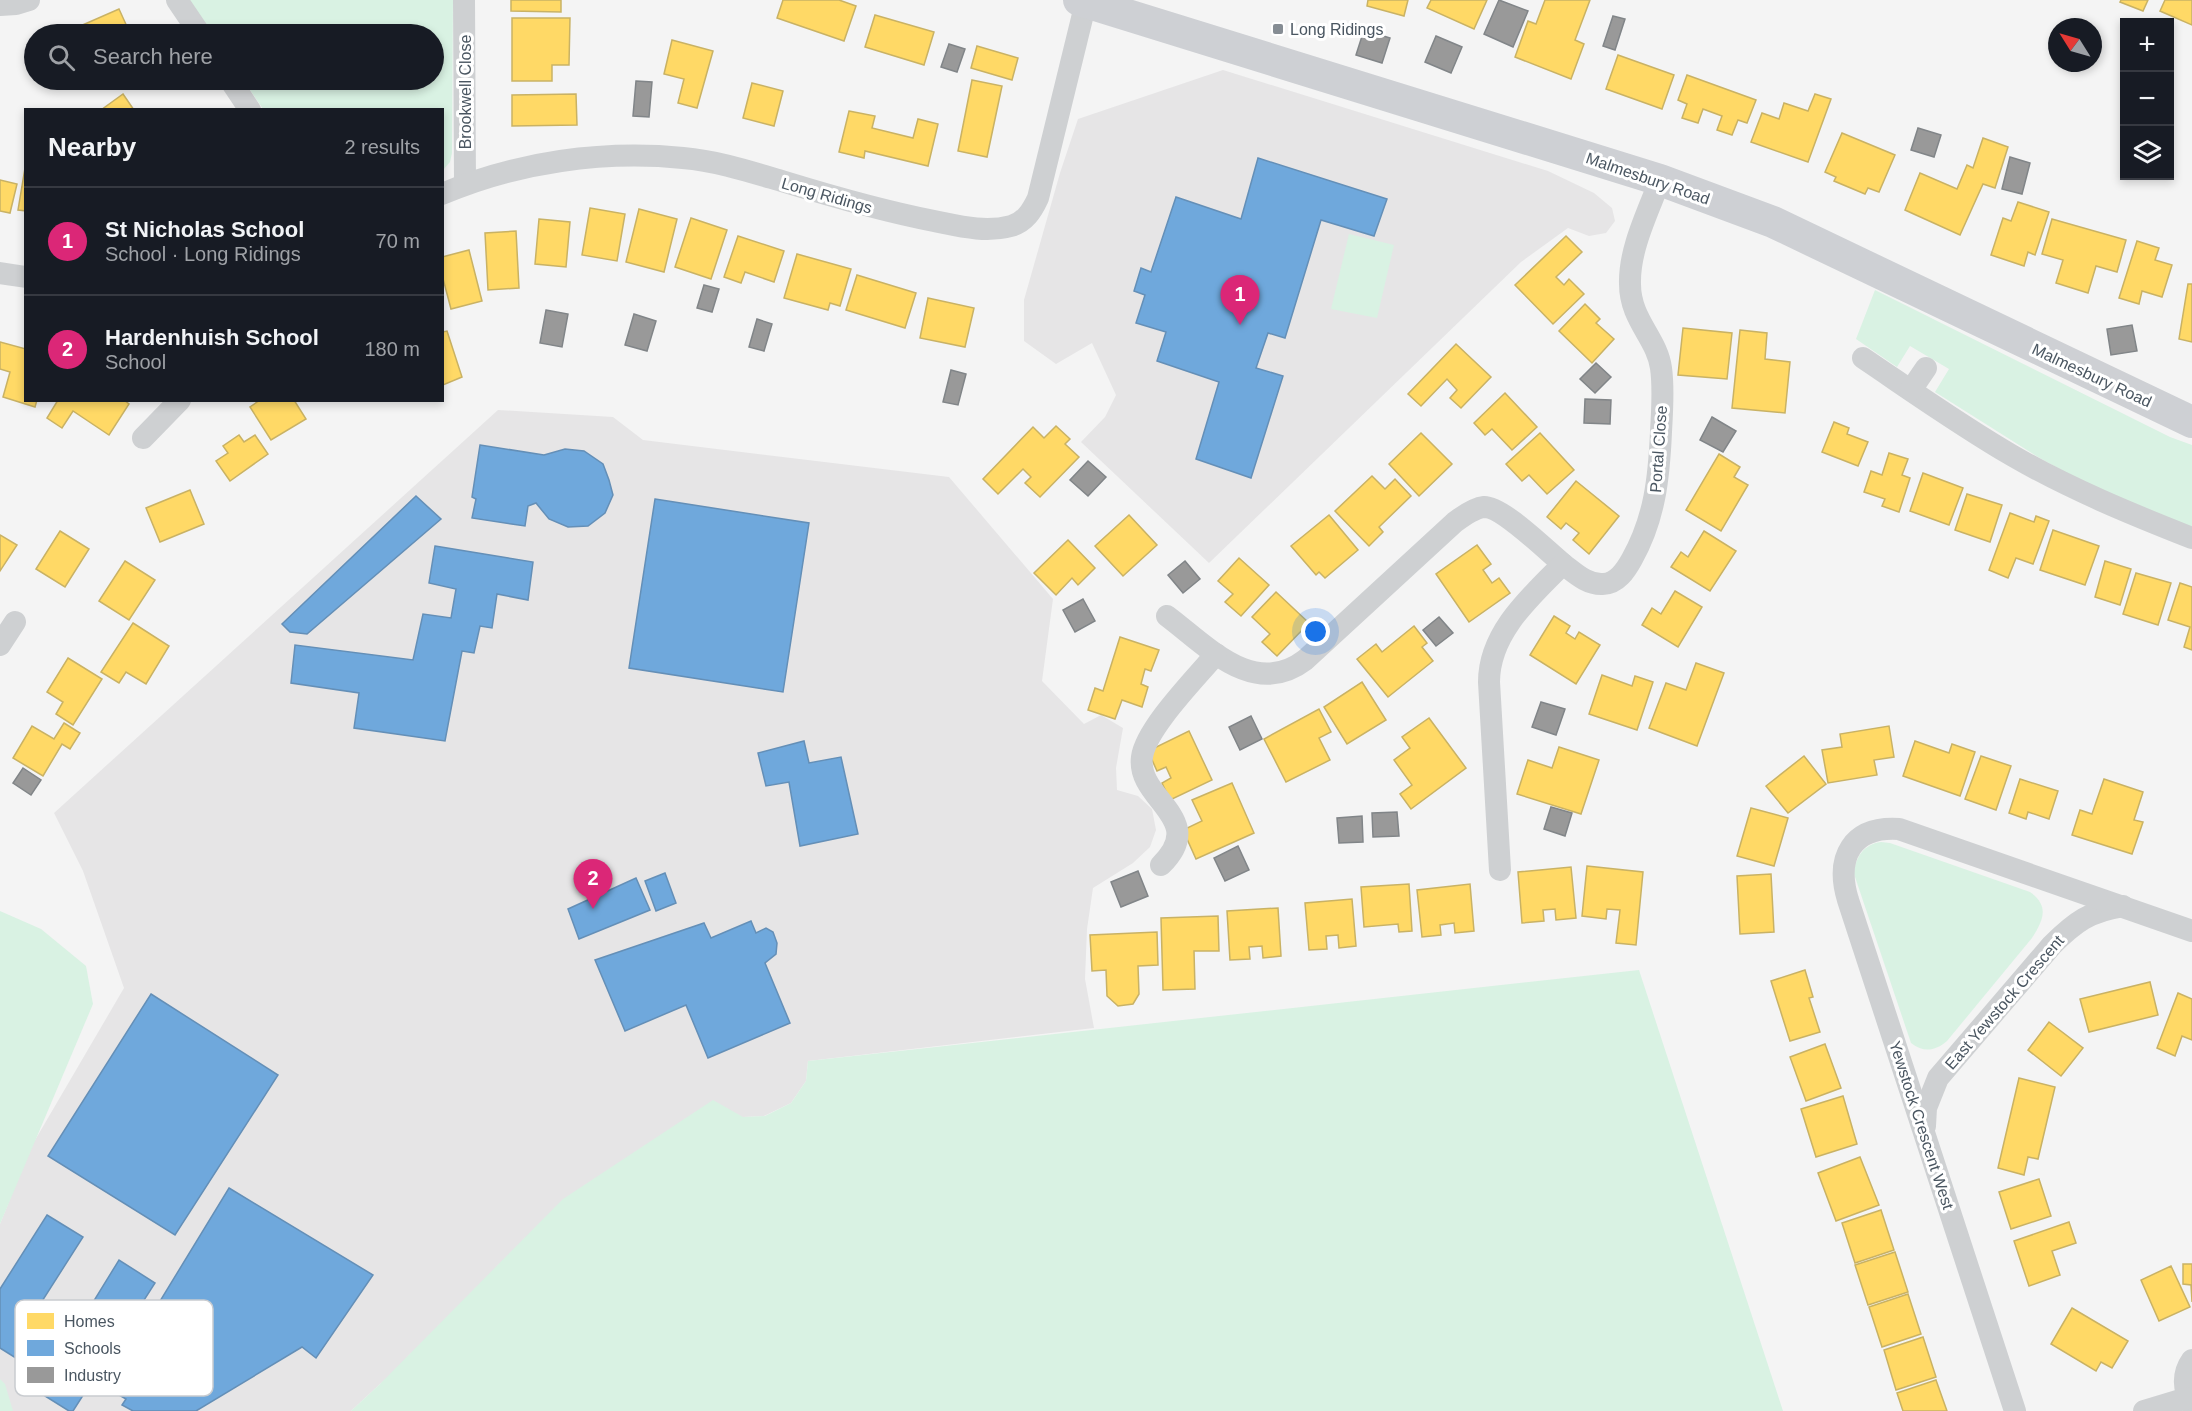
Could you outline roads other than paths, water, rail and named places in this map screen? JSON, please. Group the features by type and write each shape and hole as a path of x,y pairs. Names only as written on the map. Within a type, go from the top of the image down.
{"main road":[{"name":"Malmesbury Road","path":"1082,1 1660,180 1773,222 2192,422"}],"street":[{"path":"0,5 29,0"},
{"path":"177,0 193,24"},
{"name":"Brookwell Close","path":"464,0 465,184"},
{"name":"Long Ridings","path":"444,193 499,174 554,162 623,156 686,158 731,166 887,212 973,229 1013,225 1025,219 1038,198 1082,1"},
{"path":"237,90 249,108"},
{"name":"Portal Close","path":"1167,616 1216,654 1241,669 1263,675 1273,675 1296,666 1455,522 1482,507 1504,514 1583,579 1594,584 1606,584 1614,580 1626,569 1637,549 1653,509 1658,486 1662,412 1661,366 1655,349 1636,315 1630,283 1635,250 1660,180"},
{"path":"0,273 24,277"},
{"path":"1863,358 2014,457 2110,505 2192,538"},
{"path":"1911,390 1926,368"},
{"path":"142,438 178,402"},
{"path":"1500,870 1490,698 1491,659 1499,638 1512,620 1530,597 1563,564"},
{"path":"0,645 15,622"},
{"path":"1161,865 1175,849 1177,836 1174,821 1144,778 1141,765 1143,750 1161,721 1216,654"},
{"name":"Yewstock Crescent West","path":"2015,1411 1844,885 1845,862 1857,840 1875,830 1899,829 2124,906"},
{"path":"2124,906 2192,931"},
{"name":"East Yewstock Crescent","path":"1926,1134 1926,1108 1938,1078 2052,945 2069,928 2097,911 2124,906"},
{"path":"2144,1411 2190,1401 2184,1387 2185,1376 2192,1360"}],"place":[{"name":"Long Ridings","path":"1278,29"},
{"name":"St Nicholas School","path":"1240,325"},
{"name":"Hardenhuish School","path":"593,909"}]}
